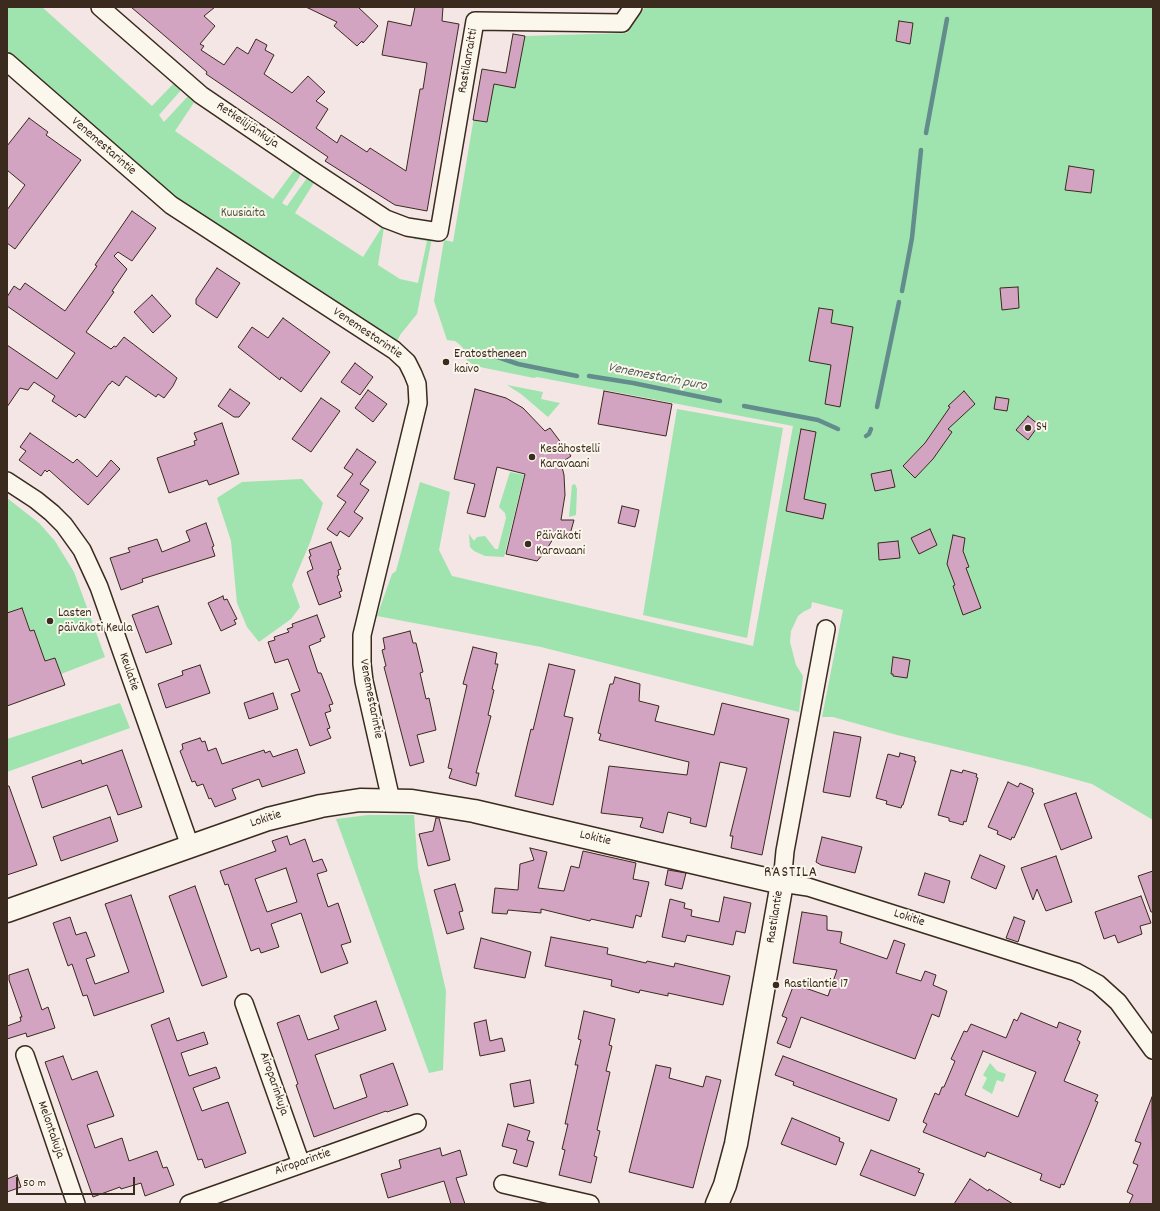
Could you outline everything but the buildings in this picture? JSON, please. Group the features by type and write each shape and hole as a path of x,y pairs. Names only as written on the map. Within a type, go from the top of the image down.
{"street":[{"name":"Retkeilijänkuja","path":"100,7 201,95 380,215 407,227"},
{"name":"Rastilanraitti","path":"407,227 439,232 476,21 622,23 633,7"},
{"name":"Venemestarintie","path":"7,62 171,205 394,350 407,362 414,374 417,384 418,403 362,635 362,664 364,681 391,800"},
{"name":"Keulatie","path":"7,481 36,500 52,513 64,525 82,550 101,595 190,846"},
{"name":"Rastilantie","path":"717,1204 725,1185 736,1144 782,882 785,851 826,629"},
{"name":"Lokitie","path":"7,911 268,819 300,810 360,800 391,800 432,803 474,811 808,887 1076,972 1090,978 1105,989 1118,1002 1153,1050"},
{"name":"Airoparinkuja","path":"244,1003 301,1164"},
{"name":"Melontakuja","path":"25,1055 76,1204"},
{"name":"Airoparintie","path":"189,1204 417,1123"},
{"path":"503,1184 590,1204"}],"green space":[{"name":"Kuusiaita","path":"7,7 42,7 152,106 175,82 183,88 159,115 164,122 189,95 195,101 175,131 273,199 295,169 300,173 300,176 282,203 287,206 307,178 315,181 295,213 363,257 382,227 384,227 378,265 400,279 418,283 427,241 414,239 415,236 432,238 417,314 400,335 396,344 189,211 92,128 7,52"},
{"path":"645,7 1153,7 1153,820 1092,784 1030,767 897,735 833,717 822,717 843,610 812,602 811,608 798,616 791,631 790,642 796,665 803,676 799,712 541,647 377,616 392,574 396,571 420,482 450,492 439,550 452,576 753,646 793,426 537,377 534,378 480,367 479,365 476,366 467,361 463,348 459,344 455,341 447,340 434,301 444,240 453,242 482,69 496,71 496,75 505,76 513,34 525,36 627,33"},
{"path":"507,385 543,392 541,399 560,403 548,417 521,394"},
{"path":"677,409 783,428 747,638 643,615"},
{"path":"510,472 524,475 504,557 485,556 474,551 470,547 469,534 474,541 477,537 485,536 495,549 498,549 506,518 505,513 499,507"},
{"path":"302,479 323,503 311,540 292,585 300,607 291,619 259,642 247,627 237,603 231,541 217,498 242,482"},
{"path":"575,484 577,489 576,515 569,517 572,485"},
{"path":"7,498 39,523 55,541 74,572 105,657 61,674 55,658 42,663 22,608 7,613"},
{"path":"120,703 130,728 7,772 7,739"},
{"path":"368,815 414,815 418,868 446,991 443,1070 429,1073 336,819"},
{"path":"990,1063 997,1071 1006,1074 1003,1082 997,1080 992,1094 982,1088 987,1078 983,1075"}],"waterway":[{"path":"926,133 947,19"},
{"path":"902,291 912,238 921,150"},
{"path":"877,407 899,302"},
{"name":"Venemestarin puro","path":"483,352 518,364 577,376"},
{"name":"Venemestarin puro","path":"589,376 633,383 720,401"},
{"name":"Venemestarin puro","path":"744,406 818,420 838,429"},
{"path":"866,436 869,434 871,429"}],"place":[{"name":"Eratostheneen kaivo","path":"446,362"},
{"name":"S4","path":"1028,428"},
{"name":"Kesähostelli Karavaani","path":"532,457"},
{"name":"Päiväkoti Karavaani","path":"528,544"},
{"name":"Lasten päiväkoti Keula","path":"50,621"},
{"name":"Rastilantie 17","path":"776,985"}],"district":[{"name":"RASTILA","path":"791,874"}]}
